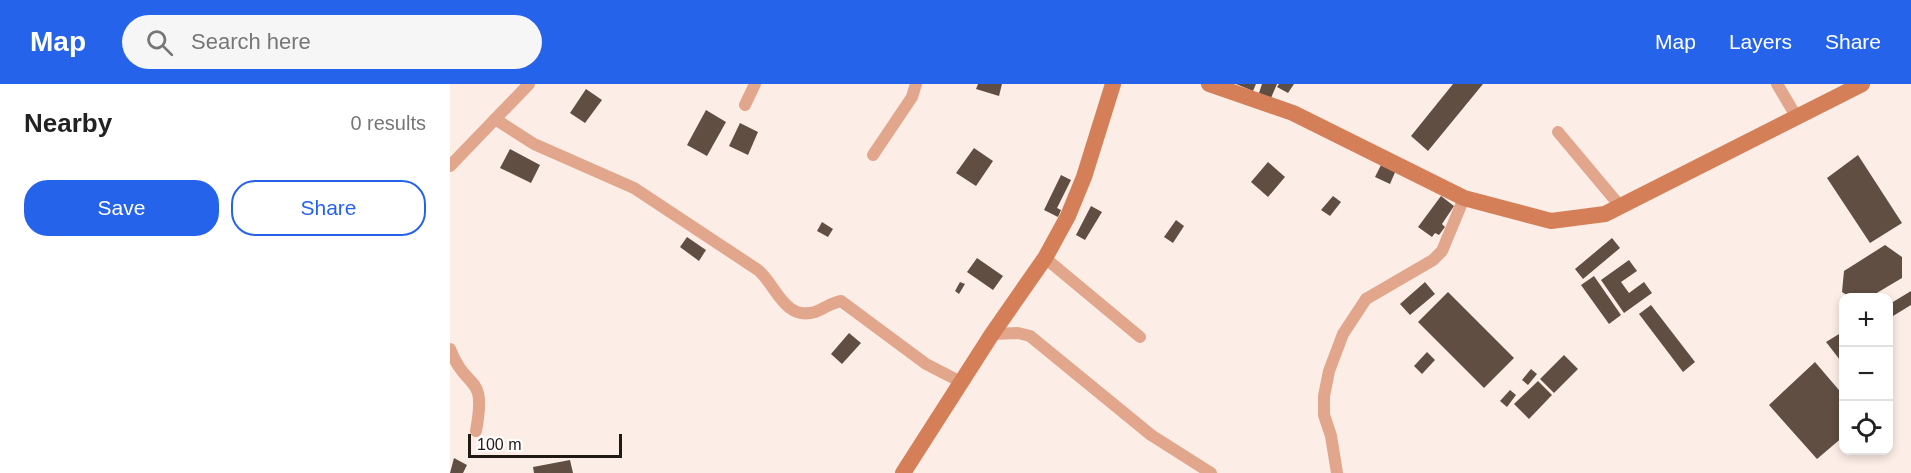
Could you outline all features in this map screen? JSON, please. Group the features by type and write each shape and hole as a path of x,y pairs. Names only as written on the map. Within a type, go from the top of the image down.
{"main road":[{"path":"903,473 992,334 1045,258 1068,216 1084,177 1113,84"},
{"path":"1209,84 1293,113 1464,198 1551,220 1605,214 1862,84"}],"street":[{"path":"450,166 528,84"},
{"path":"745,105 755,84"},
{"path":"873,155 912,97 916,84"},
{"path":"1777,84 1796,116"},
{"path":"495,119 534,144 634,188 758,270 769,279 781,303 799,312 815,312 830,303 841,302 926,364 961,382"},
{"path":"1558,132 1620,206"},
{"path":"1337,473 1331,436 1324,415 1324,396 1329,371 1343,334 1366,299 1433,261 1442,251 1464,198"},
{"path":"1045,258 1140,337"},
{"path":"992,334 1018,333 1030,336 1151,435 1211,473"},
{"path":"450,349 454,359 478,387 480,408 476,431"}],"building":[{"path":"978,84 1002,84 999,96 976,89"},
{"path":"1236,84 1256,84 1253,91"},
{"path":"1262,84 1277,84 1271,98 1259,93"},
{"path":"1279,84 1294,84 1288,93 1277,87"},
{"path":"1453,84 1483,84 1428,151 1411,136"},
{"path":"586,89 602,100 585,123 570,113"},
{"path":"706,110 726,122 707,156 687,145"},
{"path":"740,123 758,132 748,155 729,146"},
{"path":"974,148 993,161 976,186 956,173"},
{"path":"510,149 540,165 531,183 500,168"},
{"path":"1858,155 1902,223 1870,243 1827,178"},
{"path":"1268,162 1285,177 1268,197 1251,182"},
{"path":"1382,163 1396,170 1390,184 1375,177"},
{"path":"1061,175 1071,180 1057,208 1061,210 1058,217 1044,210"},
{"path":"1333,196 1341,202 1330,216 1321,210"},
{"path":"1441,196 1454,206 1442,224 1445,227 1439,235 1435,233 1432,237 1418,227"},
{"path":"1091,206 1102,212 1085,240 1076,235"},
{"path":"1176,220 1184,226 1173,243 1164,237"},
{"path":"822,222 833,229 828,237 817,231"},
{"path":"687,237 706,250 699,261 680,247"},
{"path":"1612,238 1620,248 1583,279 1575,269"},
{"path":"1885,245 1902,257 1902,278 1877,293 1842,292 1844,271"},
{"path":"977,258 1003,276 993,290 967,272"},
{"path":"1629,260 1637,271 1621,282 1629,293 1644,282 1652,293 1624,313 1601,280"},
{"path":"1594,276 1621,315 1609,324 1581,285"},
{"path":"960,282 965,284 959,294 955,291"},
{"path":"1425,282 1435,294 1410,315 1400,304"},
{"path":"1911,291 1911,305 1893,316 1893,302"},
{"path":"1448,292 1514,358 1484,388 1418,322"},
{"path":"1651,305 1695,362 1683,372 1639,314"},
{"path":"849,333 861,343 842,364 831,354"},
{"path":"1839,334 1839,359 1826,342"},
{"path":"1427,352 1435,360 1422,374 1414,366"},
{"path":"1564,355 1578,369 1554,393 1540,379"},
{"path":"1815,362 1839,390 1839,440 1817,459 1769,405"},
{"path":"1531,369 1537,374 1528,385 1522,380"},
{"path":"1538,381 1552,395 1529,419 1514,404"},
{"path":"1510,390 1516,395 1507,407 1500,401"},
{"path":"454,458 467,465 463,473 450,473"},
{"path":"570,460 573,473 534,473 533,467"}]}
